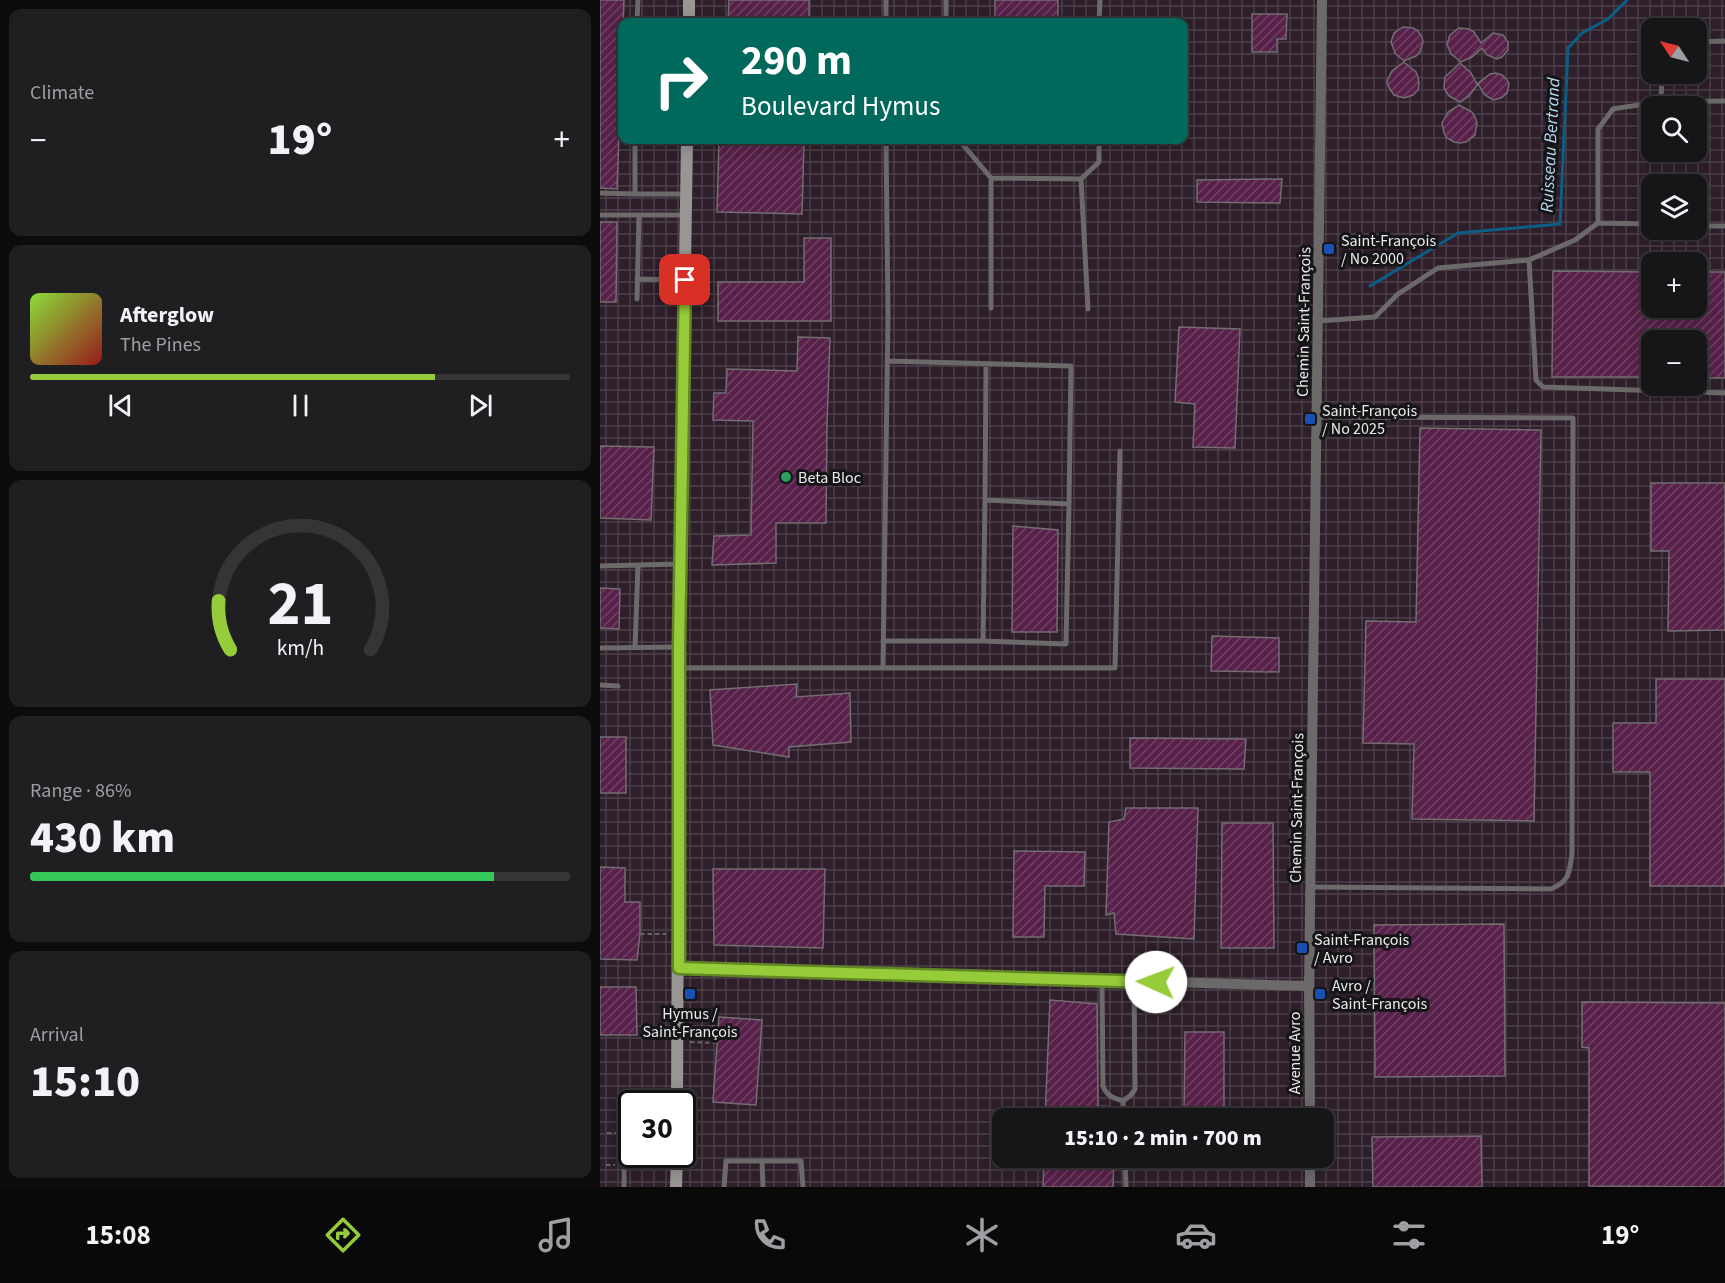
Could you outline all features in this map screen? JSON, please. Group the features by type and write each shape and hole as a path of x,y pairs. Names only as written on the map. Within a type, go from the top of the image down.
{"street":[{"path":"689,0 689,18"},
{"name":"Chemin Saint-François","path":"1309,986 1322,0"},
{"path":"677,1090 679,647 687,144"},
{"path":"679,968 1309,986"},
{"name":"Avenue Avro","path":"1309,986 1310,1108"},
{"path":"676,1187 677,1168"},
{"path":"1310,1168 1310,1187"}],"lane":[{"path":"638,0 638,18"},
{"path":"886,0 886,18"},
{"path":"946,0 946,18"},
{"path":"1100,0 1100,18"},
{"path":"1707,42 1725,41"},
{"path":"1707,101 1725,101"},
{"path":"1598,223 1598,129 1613,109 1641,105"},
{"path":"635,194 636,144"},
{"path":"883,668 887,361 886,144"},
{"path":"962,144 991,178 991,308"},
{"path":"991,178 1081,179 1099,162 1099,144"},
{"path":"1081,179 1089,309"},
{"path":"600,193 686,194"},
{"path":"600,215 686,215"},
{"path":"637,299 639,215"},
{"path":"1318,321 1375,317 1398,294 1438,268 1529,260 1575,240 1598,223 1641,224"},
{"path":"1707,226 1725,226"},
{"path":"1529,260 1536,380 1543,387 1725,393"},
{"path":"637,279 685,280"},
{"path":"883,641 1066,644 1071,366 887,361"},
{"path":"983,641 986,365"},
{"path":"1310,887 1551,889 1562,884 1569,874 1572,854 1573,418 1316,417"},
{"path":"679,668 1115,668 1120,452"},
{"path":"985,500 1069,504"},
{"path":"600,566 681,564"},
{"path":"635,648 638,565"},
{"path":"600,648 679,647"},
{"path":"600,685 618,686"},
{"path":"1102,980 1102,1086 1112,1098 1123,1101"},
{"path":"1123,1101 1135,1089 1134,981"},
{"path":"1123,1101 1123,1108"},
{"path":"724,1187 726,1161 801,1161 803,1187"},
{"path":"762,1161 764,1187"},
{"path":"624,1168 624,1187"},
{"path":"1125,1168 1126,1187"}],"path":[{"path":"640,934 666,934"},
{"path":"713,1043 713,1014 720,1010"},
{"path":"690,1042 717,1043"}],"shaded area":[{"path":"600,0 1725,0 1725,1187 600,1187"}],"building":[{"path":"600,0 624,0 623,18 618,18 617,189 600,188"},
{"path":"729,0 809,0 809,18 728,18"},
{"path":"995,0 1058,0 1058,18 995,18"},
{"path":"1252,14 1287,14 1286,39 1277,39 1277,52 1252,52"},
{"path":"1403,27 1418,31 1423,42 1416,56 1404,61 1395,53 1391,42 1394,33"},
{"path":"1459,28 1474,32 1481,43 1493,33 1503,35 1508,42 1508,50 1497,59 1487,55 1482,48 1472,57 1461,62 1451,54 1447,44 1450,35"},
{"path":"1404,62 1416,72 1419,84 1418,90 1413,95 1404,98 1394,95 1387,81 1392,71"},
{"path":"1460,63 1471,73 1477,84 1490,74 1502,75 1509,84 1507,93 1493,100 1485,95 1478,84 1469,96 1460,102 1449,96 1444,88 1445,77"},
{"path":"1459,105 1472,112 1477,123 1475,135 1466,142 1460,143 1447,138 1442,123 1448,112"},
{"path":"719,144 804,144 802,214 717,212"},
{"path":"1282,179 1280,203 1197,202 1197,180"},
{"path":"600,222 617,222 616,302 600,302"},
{"path":"804,238 831,238 831,321 718,321 718,282 804,282"},
{"path":"1553,271 1641,272 1641,318 1707,318 1707,272 1725,272 1725,378 1707,378 1707,330 1641,330 1641,377 1552,377"},
{"path":"1179,327 1240,329 1235,448 1193,447 1195,404 1175,402"},
{"path":"798,337 830,338 826,523 776,523 776,563 712,565 714,536 751,535 753,421 713,420 714,393 726,393 727,369 797,371"},
{"path":"1420,428 1541,430 1534,821 1412,819 1414,744 1363,743 1366,621 1416,622"},
{"path":"600,446 654,447 651,520 600,518"},
{"path":"1651,483 1725,483 1725,630 1668,631 1669,551 1651,551"},
{"path":"1013,526 1058,530 1057,632 1012,632"},
{"path":"600,588 620,589 619,629 600,628"},
{"path":"1212,636 1279,638 1279,672 1211,671"},
{"path":"1656,679 1725,679 1725,886 1650,886 1650,772 1613,772 1613,723 1656,723"},
{"path":"797,684 796,697 850,693 851,742 789,747 789,757 713,745 710,690"},
{"path":"600,737 626,737 626,793 600,793"},
{"path":"1130,738 1246,739 1244,769 1130,768"},
{"path":"1126,808 1198,808 1194,939 1116,934 1114,913 1106,915 1109,822 1124,819"},
{"path":"1222,823 1273,823 1274,948 1221,948"},
{"path":"1014,851 1085,852 1084,886 1045,886 1044,937 1013,937"},
{"path":"600,867 625,868 625,902 640,902 637,960 600,959"},
{"path":"713,869 825,869 823,948 714,945"},
{"path":"1504,924 1505,1076 1375,1077 1374,925"},
{"path":"600,987 636,987 637,1035 600,1035"},
{"path":"1050,1000 1097,1004 1098,1106 1116,1108 1045,1108"},
{"path":"1582,1002 1725,1003 1725,1187 1589,1186 1589,1048 1582,1047"},
{"path":"719,1017 762,1020 756,1105 713,1102"},
{"path":"1185,1032 1224,1032 1224,1108 1184,1108"},
{"path":"1481,1136 1482,1187 1373,1187 1372,1137"},
{"path":"1044,1168 1114,1168 1113,1187 1043,1187"}],"waterway":[{"name":"Ruisseau Bertrand","path":"1370,286 1458,233 1560,224 1568,48 1582,33 1608,19 1627,0"}],"place":[{"name":"Saint-François / No 2000","path":"1329,249"},
{"name":"Saint-François / No 2025","path":"1310,419"},
{"name":"Beta Bloc","path":"786,477"},
{"name":"Saint-François / Avro","path":"1302,948"},
{"name":"Hymus / Saint-François","path":"690,994"},
{"name":"Avro / Saint-François","path":"1320,994"}],"route":[{"path":"685,280 679,647 679,968 1156,982"}]}
